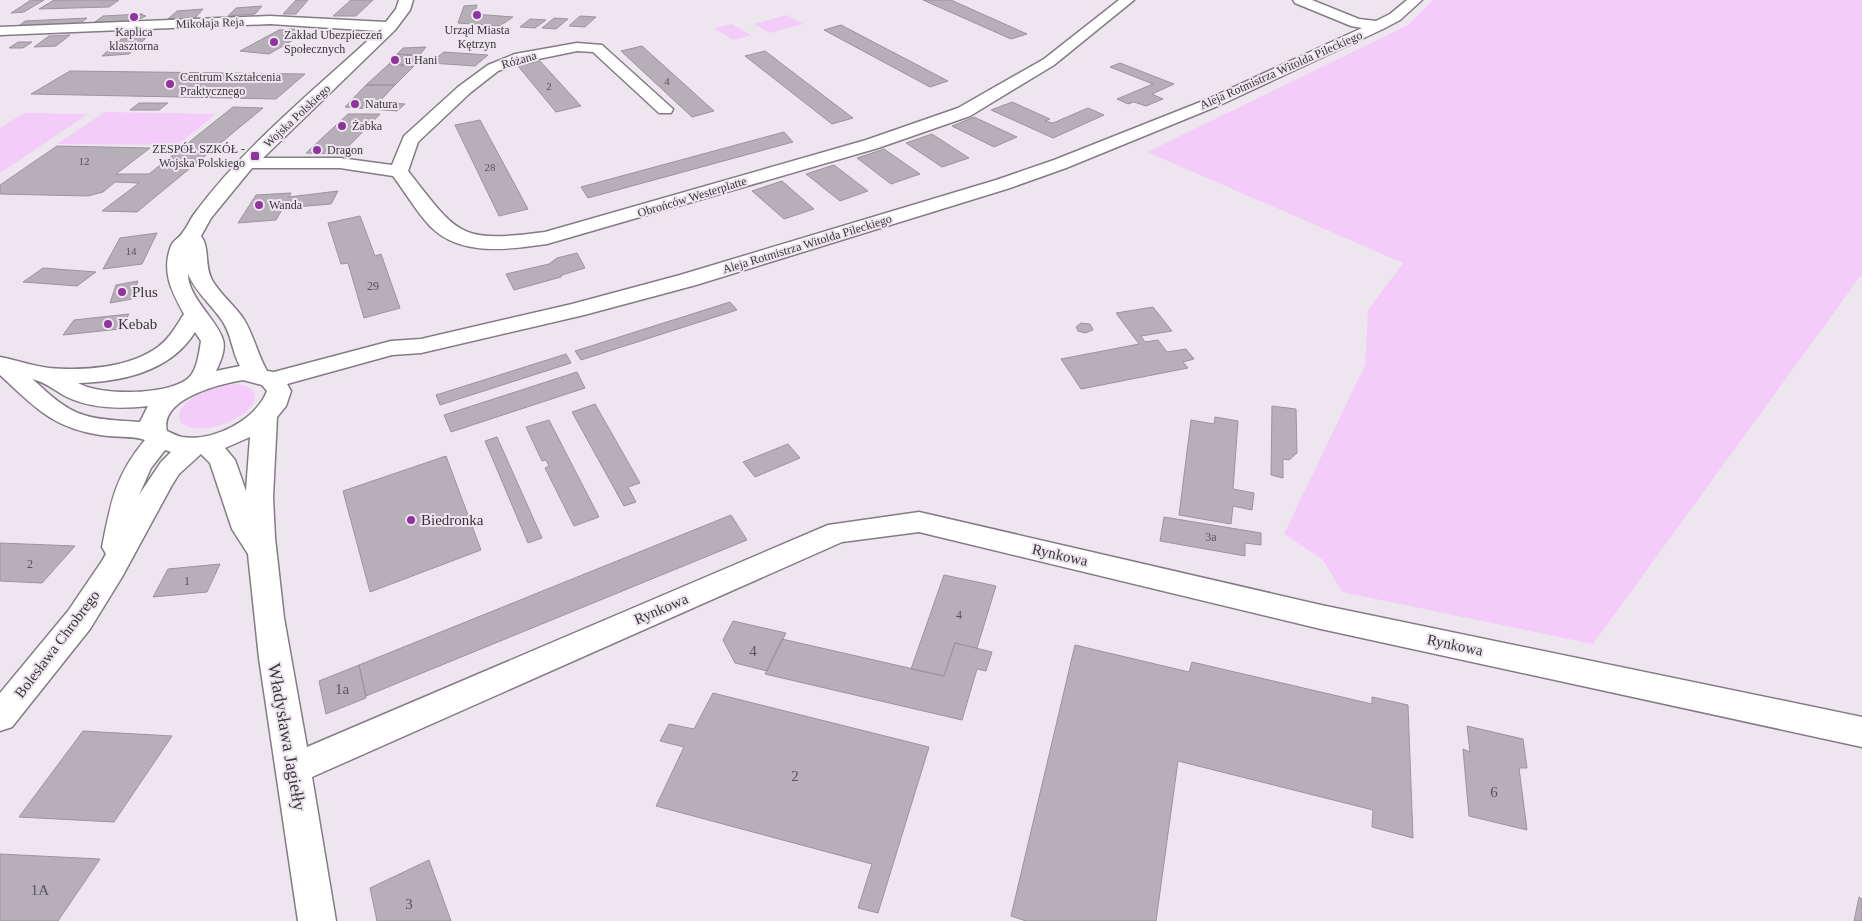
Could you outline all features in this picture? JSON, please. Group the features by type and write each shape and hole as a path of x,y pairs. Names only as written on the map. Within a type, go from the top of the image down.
{"street":[{"name":"Wojska Polskiego","path":"198,383 209,361 212,341 195,315 177,277 181,246 191,236 202,216 247,163 390,27 403,10 406,0"},
{"name":"Obrońców Westerplatte","path":"399,172 443,228 455,235 486,242 514,242 547,238 872,144 964,112 1049,62 1127,0"},
{"name":"Aleja Rotmistrza Witolda Pileckiego","path":"201,444 239,433 268,393 391,360 421,346 567,312 678,282 941,203 1060,164 1214,102 1367,22 1400,0"},
{"name":"Aleja Rotmistrza Witolda Pileckiego","path":"1367,22 1395,17 1415,0"},
{"path":"1306,2 1367,22"},
{"name":"Mikołaja Reja","path":"0,31 270,20 390,27"},
{"name":"Różana","path":"399,172 410,140 464,90 493,68 515,59 578,47 597,48 664,109"},
{"path":"247,163 340,163 399,172"},
{"path":"191,236 196,243 195,267 201,281 229,313 239,330 245,351 268,393"},
{"path":"0,364 49,375 96,375 143,363 167,351 178,341 195,315"},
{"path":"0,364 54,411 75,421 100,427 157,435 181,446 201,444"},
{"path":"49,375 76,392 118,401 175,395 198,383 228,374 268,393"},
{"name":"Władysława Jagiełły","path":"268,393 261,444 261,552 267,616 317,921"},
{"name":"Bolesława Chrobrego","path":"112,568 126,494 139,466 157,435 154,417 166,402 175,395"},
{"name":"Władysława Jagiełły","path":"201,444 222,460 246,529 261,552"},
{"name":"Bolesława Chrobrego","path":"0,717 78,620 112,568 170,468 201,444"},
{"name":"Rynkowa","path":"293,769 838,532 919,522 1321,617 1862,732"}],"shaded area":[{"path":"1433,0 1862,0 1862,274 1593,644 1342,592 1323,560 1284,534 1365,365 1368,310 1403,263 1147,152 1408,25"},
{"path":"787,15 803,24 770,33 754,24"},
{"path":"732,24 751,35 733,40 714,28"},
{"path":"105,112 216,114 177,145 57,144"},
{"path":"24,113 88,114 0,173 0,128"},
{"path":"238,384 251,389 255,398 250,407 240,416 210,428 194,428 180,422 179,412 191,399 213,388"}],"building":[{"path":"31,0 44,0 24,12 11,13"},
{"path":"54,0 119,0 109,7 39,9"},
{"path":"296,0 308,0 296,14 283,14"},
{"path":"351,0 373,0 356,16 333,16"},
{"path":"923,0 951,0 1027,34 1011,39"},
{"name":"Urząd Miasta Kętrzyn","path":"477,5 474,14 513,17 500,26 458,23 464,6"},
{"path":"262,6 255,14 228,16 236,8"},
{"path":"203,9 195,18 168,19 177,11"},
{"path":"143,14 141,15 146,16 135,21 95,22 103,16"},
{"path":"580,16 596,17 585,27 569,26"},
{"path":"87,18 77,26 15,29 25,21"},
{"path":"554,18 568,19 556,29 542,28"},
{"path":"530,19 546,20 535,28 520,27"},
{"path":"841,25 948,81 930,87 824,30"},
{"name":"Zakład Ubezpieczeń Społecznych","path":"293,29 307,32 269,54 240,51 279,30"},
{"path":"70,35 56,46 34,47 49,36"},
{"path":"147,37 129,54 102,56 121,39"},
{"path":"18,42 32,42 23,48 9,48"},
{"path":"642,46 714,111 692,117 621,51"},
{"path":"426,47 419,56 397,54 403,48"},
{"path":"765,51 853,118 832,124 745,56"},
{"path":"444,52 488,55 475,66 430,63"},
{"path":"397,54 423,56 414,66 389,64"},
{"path":"540,61 581,106 556,112 518,66"},
{"path":"1120,63 1174,84 1152,94 1163,99 1146,106 1134,102 1128,104 1117,99 1153,84 1110,67"},
{"path":"389,64 414,66 395,85 366,85"},
{"name":"Centrum Kształcenia Praktycznego","path":"70,71 305,74 276,99 31,94"},
{"path":"366,85 395,85 379,102 405,104 397,111 345,107"},
{"path":"1012,102 1050,119 1045,121 1053,123 1088,108 1104,115 1053,138 991,110"},
{"path":"139,103 168,103 159,110 130,110"},
{"path":"233,107 263,108 137,212 102,211 139,183 115,182 103,192 88,196 0,194 0,185 57,146 150,148 116,174 149,174"},
{"path":"348,114 380,114 341,154 306,153"},
{"path":"974,117 1017,137 994,147 952,126"},
{"path":"480,120 528,209 499,216 455,125"},
{"path":"784,132 793,142 588,198 581,187"},
{"path":"932,134 969,158 942,167 906,143"},
{"path":"884,149 920,174 891,184 857,158"},
{"path":"834,165 868,191 840,201 806,174"},
{"path":"782,181 814,209 784,219 752,191"},
{"path":"338,191 331,204 283,208 276,220 238,223 256,195 291,193 289,197"},
{"path":"360,216 375,256 381,254 400,308 364,318 348,263 341,264 328,223"},
{"path":"157,233 142,264 103,269 120,238"},
{"path":"577,253 585,268 562,275 561,277 514,290 506,274 549,264 557,258"},
{"path":"43,268 96,272 77,286 23,282"},
{"path":"138,281 132,299 110,303 116,285"},
{"path":"730,302 737,310 581,360 575,351"},
{"path":"1153,307 1172,331 1141,336 1145,342 1158,340 1167,352 1186,349 1194,359 1183,362 1188,368 1081,389 1061,359 1139,344 1116,313"},
{"path":"129,314 120,329 63,335 74,320"},
{"path":"1081,323 1090,324 1093,330 1085,333 1078,331 1076,327"},
{"path":"566,354 571,363 440,405 436,395"},
{"path":"577,372 585,388 451,432 444,415"},
{"path":"595,404 640,483 628,487 636,502 624,506 572,412"},
{"path":"1272,406 1296,409 1297,453 1289,460 1283,459 1283,478 1271,475"},
{"path":"1215,417 1238,421 1233,489 1254,493 1252,510 1233,506 1231,524 1179,515 1191,420 1214,424"},
{"path":"549,420 599,517 574,526 545,468 549,466 546,460 542,461 526,427"},
{"path":"497,437 542,538 528,543 485,441"},
{"path":"788,444 800,458 755,477 743,462"},
{"name":"Biedronka","path":"446,456 481,550 370,592 343,491"},
{"path":"731,515 747,540 366,696 359,665"},
{"path":"1164,517 1261,533 1261,545 1245,543 1245,556 1160,541"},
{"path":"0,543 75,546 42,583 0,581"},
{"path":"220,564 207,592 153,597 168,569"},
{"path":"944,575 996,586 977,648 955,643 944,676 911,669"},
{"path":"733,621 786,633 767,671 735,663 723,640"},
{"path":"782,639 944,676 955,643 992,652 986,671 977,669 962,720 765,674"},
{"path":"1075,645 1189,672 1192,662 1372,704 1372,697 1408,705 1413,838 1372,827 1373,810 1178,761 1156,921 1026,921 1011,916"},
{"path":"359,665 366,698 326,714 319,681"},
{"path":"713,693 929,747 878,913 858,908 872,864 656,806 684,747 660,741 669,724 694,729"},
{"path":"1467,726 1523,739 1527,768 1519,768 1527,830 1469,816 1463,749 1470,752"},
{"path":"83,731 172,736 114,822 19,817"},
{"path":"0,854 100,859 58,921 0,921"},
{"path":"429,860 451,921 377,921 370,888"},
{"path":"1859,897 1862,899 1862,921 1854,921"}],"place":[{"name":"Urząd Miasta Kętrzyn","path":"477,15"},
{"name":"Kaplica klasztorna","path":"134,17"},
{"name":"Zakład Ubezpieczeń Społecznych","path":"274,42"},
{"name":"u Hani","path":"395,60"},
{"name":"Centrum Kształcenia Praktycznego","path":"170,84"},
{"name":"Natura","path":"355,104"},
{"name":"Żabka","path":"342,126"},
{"name":"Dragon","path":"317,150"},
{"name":"ZESPÓŁ SZKÓŁ - Wojska Polskiego","path":"255,156"},
{"name":"Wanda","path":"259,205"},
{"name":"Plus","path":"122,292"},
{"name":"Kebab","path":"108,324"},
{"name":"Biedronka","path":"411,520"}]}
